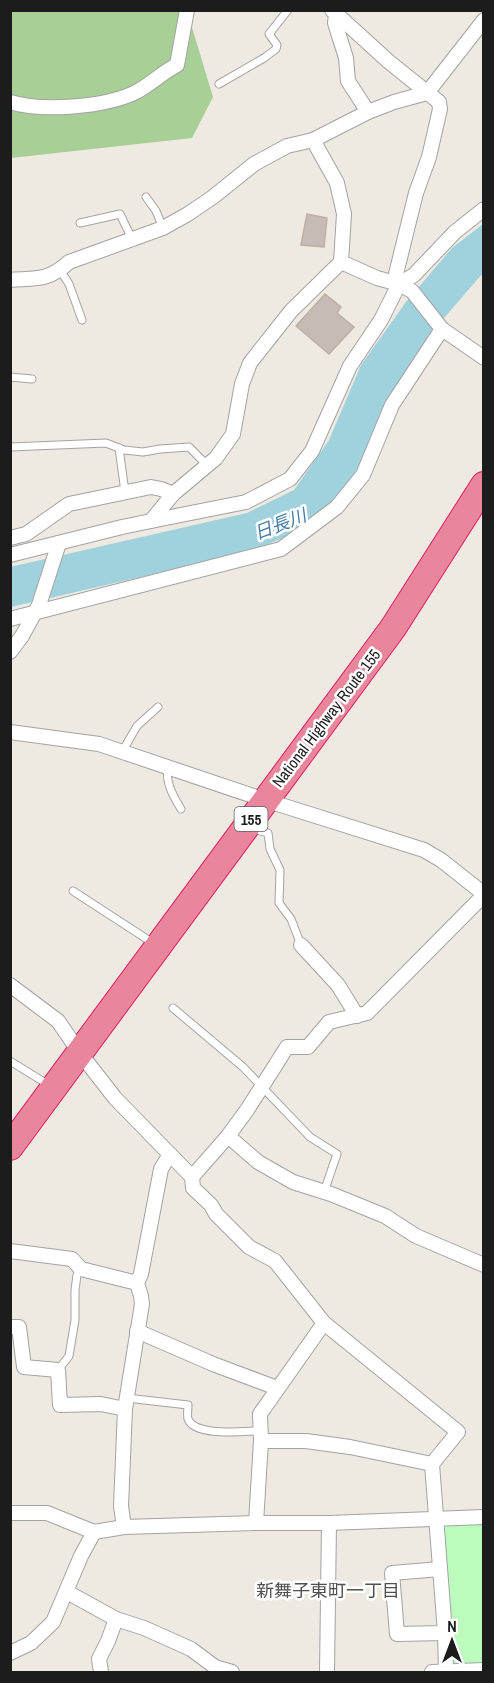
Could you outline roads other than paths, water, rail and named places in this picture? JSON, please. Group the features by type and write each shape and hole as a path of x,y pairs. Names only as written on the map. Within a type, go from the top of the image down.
{"highway":[{"name":"National Highway Route 155","path":"12,1142 393,628 483,485"}],"street":[{"path":"10,102 23,106 76,106 109,102 135,93 177,65 191,11"},
{"path":"334,12 388,61 439,102 440,109 429,157 416,193 396,274 442,328 483,358"},
{"path":"334,12 335,23 346,58 348,81 368,112"},
{"path":"10,280 44,278 60,270 69,262 163,228 213,198 254,164 286,146 313,140 368,112 427,93 483,20"},
{"path":"151,521 173,494 216,458 233,434 242,384 250,363 291,311 341,262 344,214 337,183 313,140"},
{"path":"10,555 58,545 122,527 246,502 290,479 312,451 350,366 381,320 414,275 455,232 483,209"},
{"path":"341,262 377,278 406,287"},
{"path":"10,619 37,609 281,549 337,507 363,475 392,405 442,328"},
{"path":"10,538 26,534 69,504 151,487 173,494"},
{"path":"10,652 37,609 58,545"},
{"path":"10,732 99,744 424,850 441,860 483,894 367,1013 329,1022 308,1047 287,1047 228,1136 192,1177"},
{"path":"301,945 338,985 357,1016"},
{"path":"10,985 58,1021 115,1098 192,1177 193,1188 249,1247 274,1261 324,1323 458,1432 432,1464 445,1633 441,1672 483,1670"},
{"path":"228,1136 258,1162 293,1182 385,1216 416,1236 483,1264"},
{"path":"124,1527 121,1506 126,1403 142,1304 137,1282 141,1274 161,1169 170,1154"},
{"path":"10,1251 72,1259 81,1269 137,1282"},
{"path":"256,1523 261,1436 260,1414 324,1323"},
{"path":"10,1327 19,1327 24,1367 58,1370 60,1405 126,1403"},
{"path":"138,1331 213,1364 277,1388"},
{"path":"261,1436 350,1447 432,1464"},
{"path":"10,1512 47,1513 94,1532 124,1527 483,1517"},
{"path":"327,1672 329,1523"},
{"path":"10,1653 32,1643 53,1622 81,1556 94,1532"},
{"path":"440,1569 392,1573 397,1634 445,1633"},
{"path":"67,1592 116,1619 144,1628 191,1649 214,1667 232,1672"},
{"path":"100,1672 99,1659 116,1619"}],"lane":[{"path":"219,84 276,49 277,45 269,34 288,10"},
{"path":"146,197 156,211 163,228"},
{"path":"80,223 120,214 132,239"},
{"path":"60,270 69,284 82,320"},
{"path":"10,377 32,379"},
{"path":"10,447 106,442 124,450 143,452 189,447 208,466"},
{"path":"119,448 125,492"},
{"path":"122,752 137,726 159,707"},
{"path":"168,767 166,772 169,788 180,809"},
{"path":"248,823 257,830 268,833 270,849 280,870 279,903 291,920 301,945"},
{"path":"73,891 158,946"},
{"path":"173,1008 234,1059 310,1137 337,1154 324,1192"},
{"path":"10,1060 53,1089"},
{"path":"58,1370 69,1356 75,1320 77,1275 81,1269"},
{"path":"126,1403 188,1405 188,1419 200,1429 261,1436"}],"water":[{"name":"日長川","path":"483,224 483,273 430,334 391,395 366,455 344,489 302,530 249,552 11,607 10,567 247,513 294,490 329,440 361,365 406,302 452,248"}],"district":[{"name":"新舞子東町一丁目","path":"328,1590"}]}
